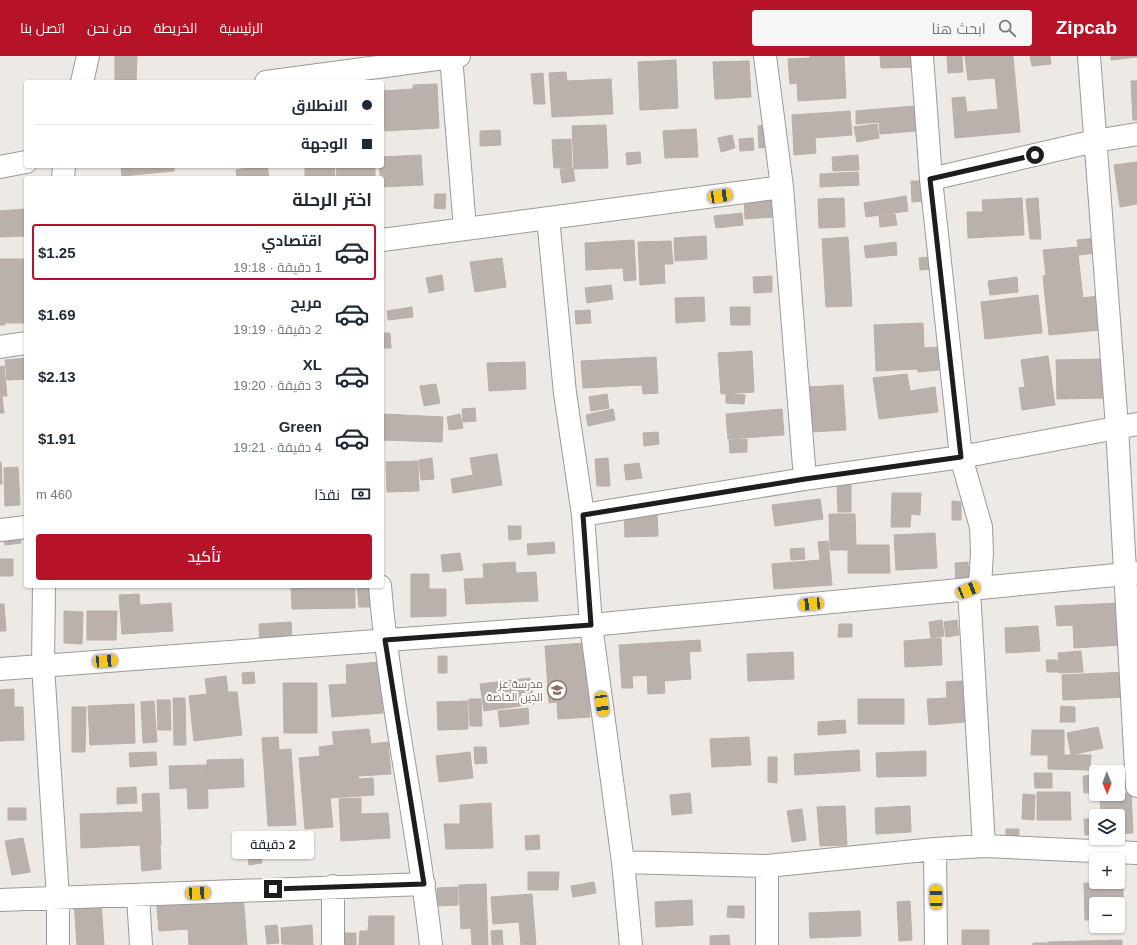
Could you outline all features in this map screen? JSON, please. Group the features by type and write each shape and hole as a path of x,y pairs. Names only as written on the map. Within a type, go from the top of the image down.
{"street":[{"path":"82,80 88,56"},
{"path":"280,80 453,56 464,229"},
{"path":"765,56 782,187 805,479"},
{"path":"922,56 930,179 961,457 981,527 982,553 980,585 968,590"},
{"path":"1089,56 1095,141 1127,425 1137,786"},
{"path":"930,179 1095,141 1137,134"},
{"path":"0,167 24,162"},
{"path":"384,240 782,187"},
{"path":"548,218 565,393 583,515 591,625 624,862 631,945"},
{"path":"0,347 24,344"},
{"path":"583,515 805,479 961,457 1127,425"},
{"path":"0,530 24,527"},
{"path":"0,669 591,625 1131,574"},
{"path":"44,588 43,666 58,898 58,945"},
{"path":"380,588 385,640 424,884 431,945"},
{"path":"968,590 984,846"},
{"path":"624,862 767,866 935,849 984,846 1137,852"},
{"path":"935,849 936,945"},
{"path":"767,866 767,945"},
{"path":"0,900 138,896 333,886 424,884"},
{"path":"333,886 333,945"},
{"path":"138,896 141,945"}],"building":[{"path":"115,56 137,56 136,80 115,80"},
{"path":"810,56 844,56 846,98 798,101 797,83 790,84 788,59 810,58"},
{"path":"880,56 914,56 914,67 881,68"},
{"path":"947,56 962,56 963,72 948,73"},
{"path":"965,56 1013,56 1020,132 955,138 952,98 965,97 967,112 998,109 995,78 968,80"},
{"path":"1030,56 1050,56 1051,64 1032,66"},
{"path":"1111,56 1137,56 1137,57 1111,60"},
{"path":"676,60 678,108 640,110 638,62"},
{"path":"749,61 751,97 715,99 713,62"},
{"path":"566,72 567,81 611,79 613,114 552,117 549,73"},
{"path":"543,73 545,104 534,104 531,74"},
{"path":"1131,81 1137,81 1137,120 1133,120"},
{"path":"437,84 439,128 385,131 384,91 413,89 413,85"},
{"path":"914,106 916,131 880,134 879,122 856,124 856,111"},
{"path":"850,111 852,135 815,138 816,153 794,155 792,115"},
{"path":"877,124 879,138 857,142 854,127"},
{"path":"606,125 608,168 574,169 572,126"},
{"path":"769,125 769,147 759,148 758,126"},
{"path":"696,129 698,157 665,158 663,131"},
{"path":"500,130 501,145 480,146 480,131"},
{"path":"732,135 735,148 721,152 718,138"},
{"path":"753,138 754,150 740,151 739,139"},
{"path":"571,139 572,167 554,168 552,140"},
{"path":"640,152 641,163 627,165 626,153"},
{"path":"421,155 423,185 384,187 384,176 380,176 379,168 384,168 384,157"},
{"path":"858,155 859,170 833,171 832,157"},
{"path":"1137,162 1137,204 1120,207 1114,165"},
{"path":"121,168 174,168 174,171 122,176"},
{"path":"246,168 267,168 269,176 237,176 236,170"},
{"path":"305,168 334,168 335,176 305,176"},
{"path":"336,168 375,168 375,176 337,176"},
{"path":"573,168 575,181 562,183 560,169"},
{"path":"858,172 859,185 820,187 820,174"},
{"path":"911,181 924,181 925,201 912,202"},
{"path":"772,192 774,217 745,219 744,193"},
{"path":"435,194 446,194 445,209 434,208"},
{"path":"906,196 908,211 866,217 864,203"},
{"path":"844,198 845,227 819,228 818,199"},
{"path":"1022,198 1024,235 968,238 967,212 983,212 982,200"},
{"path":"1038,198 1041,239 1030,239 1026,199"},
{"path":"24,209 24,236 0,237 0,211"},
{"path":"742,213 743,225 716,228 714,216"},
{"path":"895,214 897,225 880,227 879,216"},
{"path":"706,236 707,259 675,261 674,238"},
{"path":"848,237 852,306 826,307 822,239"},
{"path":"1097,238 1099,253 1078,255 1083,298 1097,296 1101,330 1049,335 1043,276 1046,275 1043,250 1078,247 1077,240"},
{"path":"634,240 636,280 624,281 623,268 586,270 585,243"},
{"path":"671,241 673,264 664,264 665,283 640,285 638,242"},
{"path":"896,242 897,255 866,258 864,246"},
{"path":"931,257 932,269 920,270 919,258"},
{"path":"502,258 506,287 475,292 470,262"},
{"path":"0,259 24,259 24,323 5,323 5,325 0,325"},
{"path":"442,275 444,290 429,293 426,278"},
{"path":"772,276 772,292 754,293 753,277"},
{"path":"1017,277 1018,292 990,295 988,281"},
{"path":"611,285 613,299 587,303 585,288"},
{"path":"1038,295 1042,333 985,339 981,302"},
{"path":"704,297 705,321 676,323 675,298"},
{"path":"412,307 413,317 388,320 387,311"},
{"path":"730,307 750,307 750,325 731,325"},
{"path":"590,310 591,323 576,324 575,311"},
{"path":"923,323 924,348 938,347 939,370 918,372 917,369 876,371 874,325"},
{"path":"384,333 390,333 391,348 384,348"},
{"path":"752,351 754,392 721,394 718,353"},
{"path":"1048,356 1055,405 1022,410 1019,388 1025,387 1021,360"},
{"path":"656,357 658,393 643,394 642,385 583,388 581,361"},
{"path":"24,358 24,379 7,380 5,360"},
{"path":"1104,359 1105,398 1057,399 1056,360"},
{"path":"525,362 526,389 489,391 487,363"},
{"path":"4,366 7,396 2,396 4,413 0,413 0,367"},
{"path":"907,374 910,391 935,387 938,412 879,419 873,378"},
{"path":"436,384 440,403 424,406 420,386"},
{"path":"843,385 846,430 811,432 808,387"},
{"path":"607,394 609,408 591,411 589,397"},
{"path":"726,394 745,395 744,404 726,403"},
{"path":"475,408 476,421 463,422 462,409"},
{"path":"613,409 615,420 588,426 586,415"},
{"path":"782,409 784,435 728,439 726,414"},
{"path":"384,414 443,417 442,442 384,440"},
{"path":"460,414 463,428 449,430 447,417"},
{"path":"658,432 659,444 644,446 643,433"},
{"path":"747,439 747,452 730,453 729,440"},
{"path":"497,454 502,485 453,493 451,479 473,475 470,458"},
{"path":"432,458 434,479 421,480 419,460"},
{"path":"608,458 610,486 597,486 595,459"},
{"path":"418,461 419,491 387,492 386,462"},
{"path":"1,462 2,484 0,484"},
{"path":"639,463 642,478 626,480 624,465"},
{"path":"18,467 20,505 5,506 4,468"},
{"path":"837,483 851,483 851,512 838,512"},
{"path":"892,493 921,493 920,515 911,514 910,527 891,527"},
{"path":"820,499 823,519 775,526 772,505"},
{"path":"952,501 961,502 961,520 952,520"},
{"path":"657,512 658,536 625,537 624,513"},
{"path":"829,514 855,514 856,545 889,545 890,573 848,573 848,550 830,550"},
{"path":"508,526 521,526 521,539 509,540"},
{"path":"19,528 21,543 5,545 3,530"},
{"path":"935,533 937,568 896,570 894,535"},
{"path":"828,541 832,585 774,589 772,564 820,560 818,542"},
{"path":"554,542 555,553 528,555 527,544"},
{"path":"804,548 805,559 791,560 790,549"},
{"path":"460,553 463,570 443,572 441,555"},
{"path":"0,559 13,559 13,576 0,576"},
{"path":"515,562 516,573 536,572 538,601 466,604 464,579 484,578 483,564"},
{"path":"968,562 969,583 956,584 955,563"},
{"path":"411,574 429,574 429,589 446,589 446,616 411,617"},
{"path":"291,588 355,588 355,608 292,609"},
{"path":"357,588 370,588 371,607 359,607"},
{"path":"139,594 140,605 171,603 173,631 122,634 119,595"},
{"path":"1120,603 1123,645 1074,648 1073,625 1057,626 1055,606"},
{"path":"0,604 4,604 6,631 0,631"},
{"path":"64,611 83,612 82,644 64,643"},
{"path":"87,611 117,611 116,640 87,640"},
{"path":"942,620 944,636 931,638 929,622"},
{"path":"957,620 959,635 946,637 944,622"},
{"path":"291,622 292,640 260,642 259,624"},
{"path":"839,624 852,624 852,637 838,637"},
{"path":"1038,626 1040,651 1006,653 1005,628"},
{"path":"941,638 942,665 905,667 904,641"},
{"path":"700,640 701,651 689,652 691,679 664,681 665,693 648,694 647,675 632,676 633,688 622,688 619,645"},
{"path":"585,643 590,717 558,719 557,702 549,703 545,646"},
{"path":"1081,651 1083,672 1059,673 1058,653"},
{"path":"793,652 794,679 748,681 747,654"},
{"path":"438,656 447,656 447,673 438,673"},
{"path":"1046,660 1057,660 1058,672 1047,672"},
{"path":"379,662 383,713 332,717 329,685 347,684 346,665"},
{"path":"254,672 255,683 243,684 242,673"},
{"path":"1127,672 1128,697 1063,700 1062,675"},
{"path":"226,676 228,692 237,692 242,735 194,741 189,696 207,694 205,679"},
{"path":"530,678 534,704 484,711 480,684"},
{"path":"962,681 965,722 929,725 927,699 947,698 946,682"},
{"path":"283,683 317,683 317,733 284,733"},
{"path":"14,689 14,707 23,707 24,740 0,741 0,690"},
{"path":"173,698 185,698 186,745 174,745"},
{"path":"469,699 481,699 482,726 470,726"},
{"path":"858,699 904,699 904,724 858,724"},
{"path":"157,700 170,700 171,730 158,730"},
{"path":"154,701 157,742 143,743 141,702"},
{"path":"468,701 468,729 438,730 437,702"},
{"path":"134,704 135,743 90,745 88,706"},
{"path":"1061,706 1075,707 1075,722 1060,722"},
{"path":"72,707 86,707 85,752 72,752"},
{"path":"528,708 529,724 500,727 498,711"},
{"path":"845,720 846,733 818,735 818,722"},
{"path":"1098,727 1103,748 1071,755 1067,733"},
{"path":"369,729 371,744 388,742 391,774 358,776 359,779 373,778 374,795 330,798 333,827 305,829 299,758 320,756 319,747 334,745 332,732"},
{"path":"1032,730 1064,730 1064,755 1091,755 1090,765 1089,765 1089,770 1048,769 1048,755 1031,755"},
{"path":"278,737 279,750 291,749 296,825 268,826 262,738"},
{"path":"749,737 751,765 712,767 710,739"},
{"path":"474,747 486,747 487,763 475,764"},
{"path":"859,750 860,771 795,775 794,754"},
{"path":"926,751 926,776 877,777 876,753"},
{"path":"156,752 157,765 130,767 129,753"},
{"path":"470,752 473,778 439,782 436,756"},
{"path":"768,757 777,757 777,783 768,782"},
{"path":"243,759 244,787 208,789 207,760"},
{"path":"207,765 208,808 188,809 187,788 170,789 169,766"},
{"path":"1034,773 1052,773 1052,788 1035,788"},
{"path":"1083,776 1089,776 1089,793 1084,793"},
{"path":"136,787 137,803 117,804 117,788"},
{"path":"1037,792 1070,792 1071,820 1037,820"},
{"path":"159,793 161,844 81,848 80,814 143,812 142,794"},
{"path":"690,793 692,813 672,815 670,795"},
{"path":"1125,793 1131,793 1133,833 1125,834 1125,809 1101,809 1100,801 1125,801"},
{"path":"1023,794 1035,795 1034,820 1022,819"},
{"path":"361,798 361,814 388,813 390,838 341,841 339,799"},
{"path":"491,803 493,848 446,849 444,824 460,824 460,805"},
{"path":"845,806 847,845 820,846 817,807"},
{"path":"910,806 911,832 876,834 875,808"},
{"path":"8,808 26,808 26,820 8,820"},
{"path":"802,809 806,840 792,842 787,811"},
{"path":"1084,819 1089,819 1089,835 1085,835"},
{"path":"1006,829 1019,829 1019,844 1006,844"},
{"path":"539,835 540,849 526,850 525,836"},
{"path":"258,837 262,863 249,865 245,839"},
{"path":"23,838 30,872 12,875 5,841"},
{"path":"160,844 161,869 142,871 140,845"},
{"path":"528,872 559,872 558,890 528,890"},
{"path":"594,882 596,893 573,897 571,886"},
{"path":"1084,883 1089,883 1089,889 1123,889 1123,897 1089,897 1089,920 1085,920"},
{"path":"486,884 488,945 472,945 471,928 461,929 459,885"},
{"path":"458,887 458,905 438,906 437,888"},
{"path":"243,894 247,945 189,945 188,929 159,931 156,896"},
{"path":"532,894 536,945 521,945 519,922 493,924 491,897"},
{"path":"101,900 104,945 77,945 74,901"},
{"path":"692,900 693,925 656,927 655,902"},
{"path":"910,901 912,940 899,941 897,902"},
{"path":"728,906 744,906 744,918 727,917"},
{"path":"860,911 861,936 810,938 809,913"},
{"path":"369,916 394,916 394,945 359,945 360,931 368,931"},
{"path":"277,925 279,943 267,944 265,926"},
{"path":"312,925 313,945 282,944 281,928"},
{"path":"502,930 503,945 492,945 491,931"},
{"path":"962,930 989,930 989,945 962,945"},
{"path":"345,933 356,933 356,945 345,945"},
{"path":"729,935 730,945 710,945 710,936"},
{"path":"1122,940 1122,945 1048,945 1048,942"},
{"path":"1033,943 1047,943 1047,945 1033,945"}],"place":[{"name":"مدرسة عز الدين الخاصة","path":"557,690"}],"route":[{"path":"273,889 424,884 385,640 591,625 583,515 805,479 961,457 930,179 1035,155"}]}
